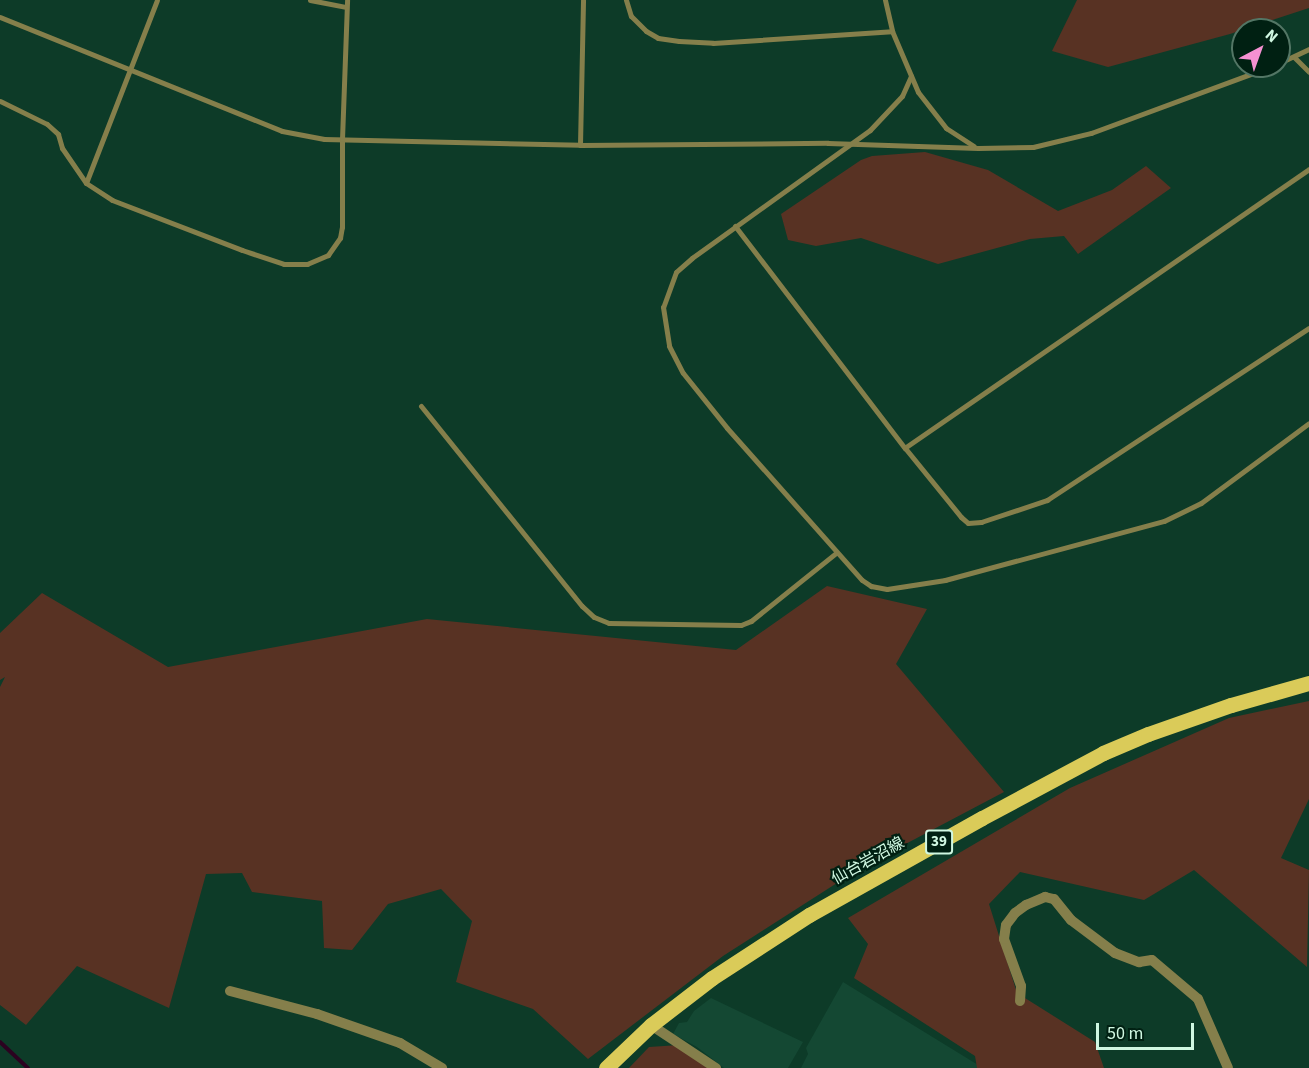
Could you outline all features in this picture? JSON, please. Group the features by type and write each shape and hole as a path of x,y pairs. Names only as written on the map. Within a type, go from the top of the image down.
{"main road":[{"name":"仙台岩沼線","path":"606,1068 651,1025 712,978 809,915 1062,774 1103,753 1189,719 1309,683"}],"street":[{"path":"1020,1001 1021,987 1004,939 1006,925 1015,913 1026,905 1045,897 1054,899 1071,920 1115,953 1139,962 1152,960 1198,999 1228,1068"},
{"path":"230,991 317,1014 400,1043 442,1068"},
{"path":"651,1025 716,1068"}],"lane":[{"path":"86,183 157,0"},
{"path":"310,0 345,7"},
{"path":"0,101 53,129 86,183 112,200 284,264 307,264 328,255 340,238 347,0"},
{"path":"580,145 583,0"},
{"path":"627,0 631,16 638,25 658,38 713,43 892,31"},
{"path":"885,0 892,31 918,92 946,128 978,148"},
{"path":"0,17 282,131 324,139 580,145 850,144 978,148 1033,147 1091,133 1240,78"},
{"path":"1291,58 1309,49"},
{"path":"1294,57 1309,72"},
{"path":"911,76 902,96 889,112 850,144 711,241 676,272 663,307 669,346 683,373 727,428 862,580 871,586 887,589 945,580 1164,521 1201,503 1309,423"},
{"path":"905,448 1309,169"},
{"path":"735,226 905,448 968,524 981,522 1047,500 1309,328"},
{"path":"421,406 582,606 594,617 609,623 741,624 751,621 836,553"}],"shaded area":[{"path":"1077,0 1309,0 1309,8 1279,18 1231,18 1231,34 1108,67 1052,51"},
{"path":"925,152 988,170 1058,211 1112,190 1146,166 1171,188 1078,254 1064,236 1030,239 938,264 861,238 816,246 788,240 781,214 861,160 872,156"},
{"path":"827,586 927,609 896,664 1004,792 862,867 723,956 588,1059 533,1009 456,982 472,921 441,889 388,904 352,950 324,948 322,901 252,892 242,873 206,874 169,1008 77,966 26,1025 0,1005 0,687 5,677 0,680 0,633 42,593 168,667 427,619 736,650"},
{"path":"1309,701 1309,799 1281,858 1309,870 1307,967 1194,870 1144,900 1020,872 989,904 1017,993 1095,1042 1104,1068 977,1068 975,1056 854,978 868,944 848,918 1070,788 1229,718"},
{"path":"843,982 983,1068 801,1068 808,1054 806,1048"},
{"path":"711,998 803,1042 788,1068 724,1068 697,1047 673,1034 679,1023 687,1022 694,1011"},
{"path":"679,1045 712,1068 629,1068 649,1047"}],"waterway":[{"path":"0,1042 28,1068"}]}
